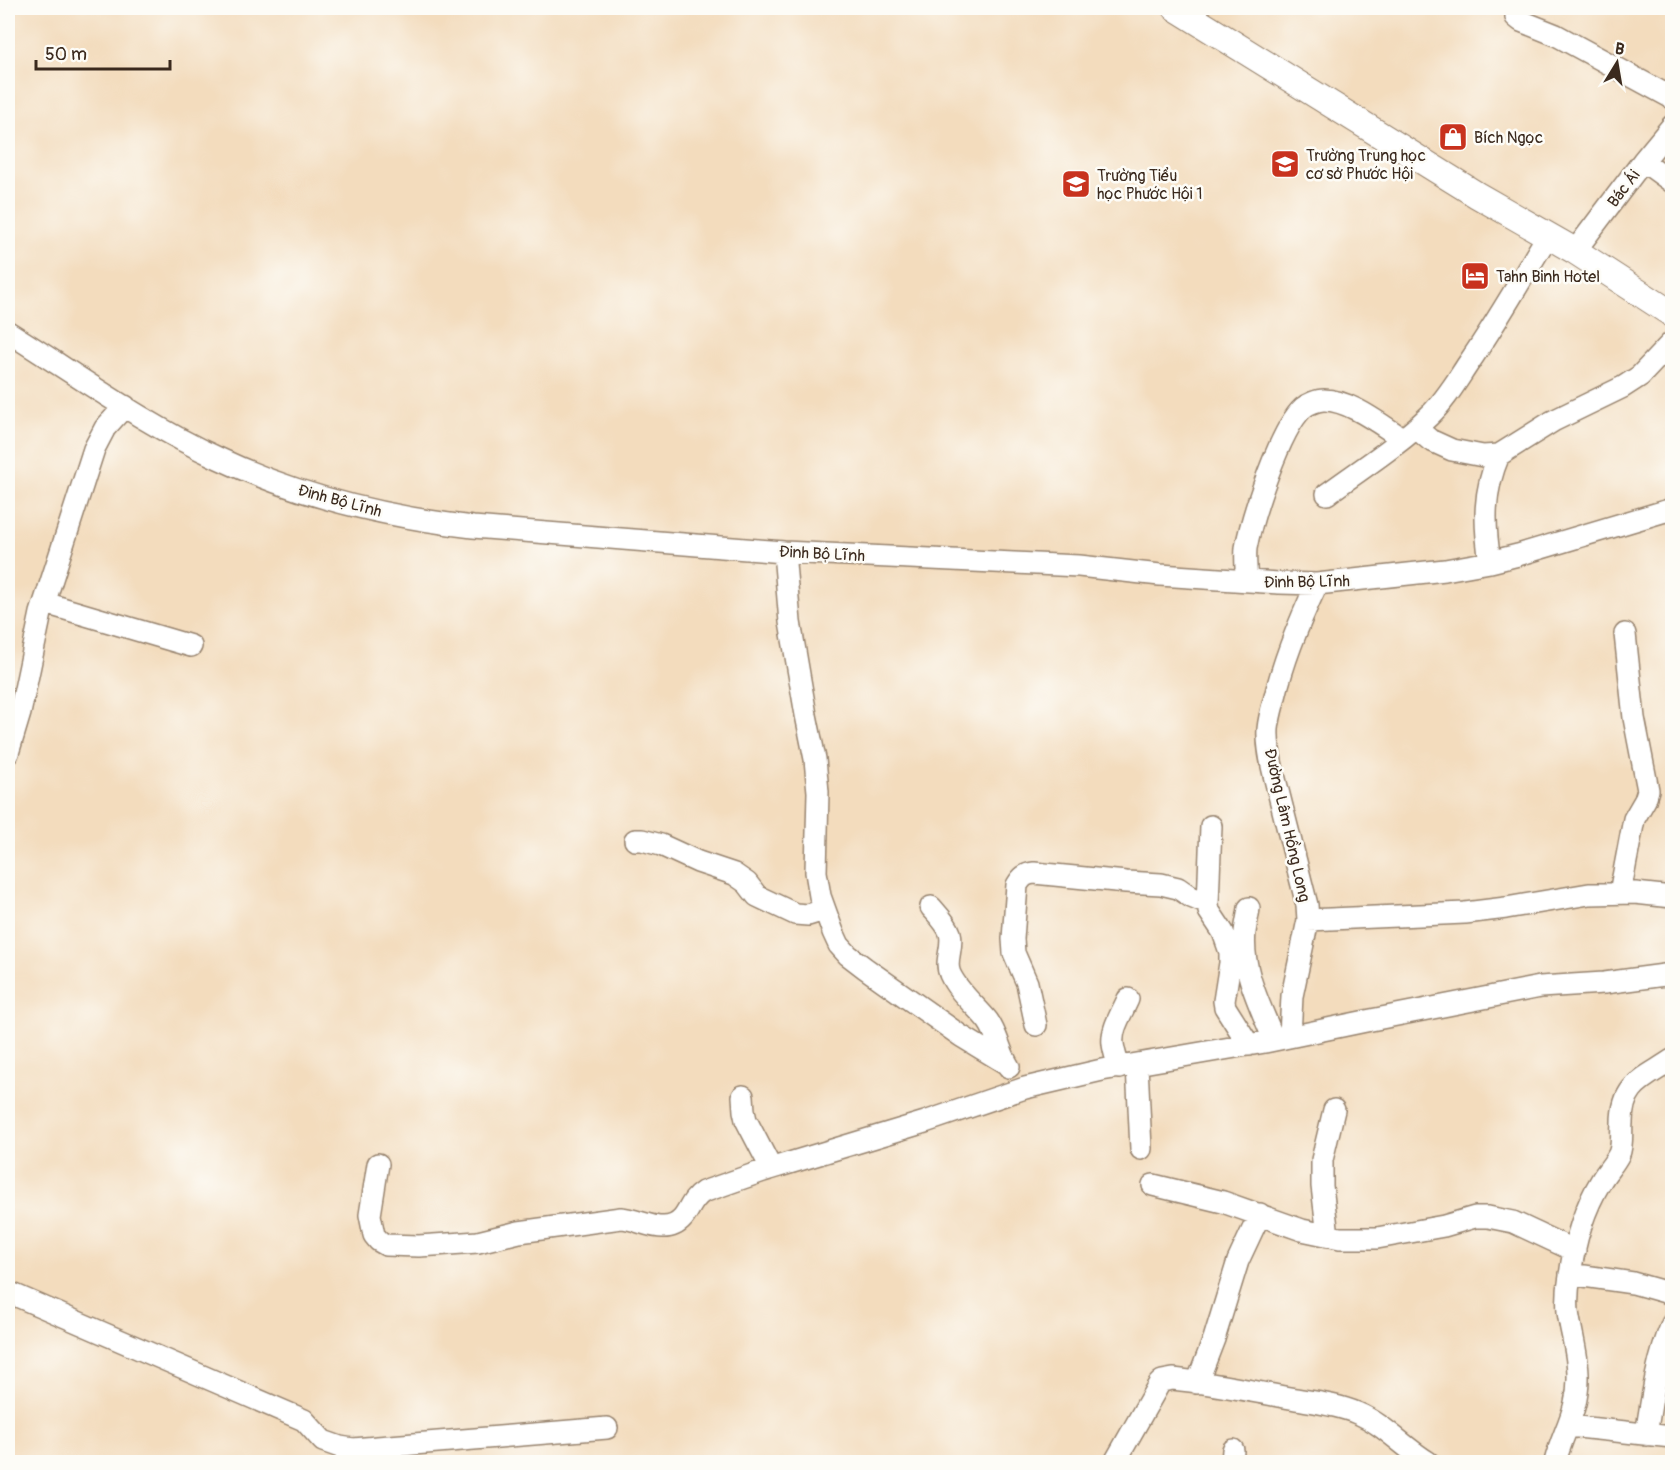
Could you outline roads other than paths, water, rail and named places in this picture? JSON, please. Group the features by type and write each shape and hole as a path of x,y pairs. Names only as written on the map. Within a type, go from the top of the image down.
{"main road":[{"path":"1176,8 1477,195 1575,251 1672,314"}],"street":[{"path":"1520,8 1516,12 1516,17 1521,21 1556,35 1672,98"},
{"name":"Bác Ái","path":"1575,251 1672,126"},
{"path":"1643,162 1672,182"},
{"path":"1327,494 1431,414 1473,357 1548,235"},
{"name":"Đinh Bộ Lĩnh","path":"8,332 156,426 257,475 330,499 404,517 473,527 784,552 1079,566 1160,575 1317,584 1445,570 1490,562 1672,509"},
{"path":"1247,580 1246,548 1257,506 1274,459 1289,428 1305,406 1324,400 1338,402 1452,450 1483,456 1499,455 1553,422 1640,376 1672,342"},
{"path":"8,753 20,713 37,631 94,449 105,428 125,406"},
{"path":"1490,562 1486,536 1486,504 1492,471 1499,455"},
{"path":"784,552 790,622 815,759 818,792 816,872 824,910 839,945 848,955 961,1036 1007,1064"},
{"name":"Đường Lâm Hồng Long","path":"1282,1038 1308,920 1302,880 1270,759 1268,732 1278,684 1295,635 1317,584"},
{"path":"45,603 191,646"},
{"path":"1620,893 1634,819 1648,790 1634,718 1625,634"},
{"path":"1211,826 1209,911 1223,932 1230,952 1225,1007 1249,1045"},
{"path":"635,840 661,845 698,862 734,873 757,896 795,914 808,915 824,910"},
{"path":"1036,1025 1027,983 1014,953 1014,914 1017,885 1021,878 1034,873 1161,884 1178,888 1191,897 1208,904"},
{"path":"1308,920 1465,913 1589,894 1635,892 1672,897"},
{"path":"932,907 951,936 949,972 959,988 994,1030 1007,1064 1024,1088"},
{"path":"1249,908 1245,933 1248,973 1282,1038"},
{"path":"378,1164 371,1201 371,1226 379,1241 387,1245 447,1245 478,1242 519,1232 621,1218 654,1227 665,1227 674,1225 682,1218 696,1197 703,1192 771,1168 915,1125 1024,1088 1075,1076 1249,1045 1540,987 1612,982 1672,974"},
{"path":"1128,999 1115,1029 1113,1045 1128,1066 1141,1149"},
{"path":"1555,1462 1575,1408 1578,1375 1568,1310 1570,1274 1585,1215 1602,1179 1620,1153 1622,1111 1627,1095 1642,1080 1672,1060"},
{"path":"743,1095 746,1120 771,1168"},
{"path":"1328,1236 1322,1186 1322,1160 1334,1110"},
{"path":"1153,1185 1223,1202 1294,1228 1328,1236 1357,1239 1377,1238 1444,1226 1475,1217 1488,1217 1513,1222 1575,1251"},
{"path":"1197,1383 1214,1339 1238,1261 1260,1214"},
{"path":"1570,1274 1633,1283 1672,1294"},
{"path":"8,1292 304,1420 323,1441 340,1447 353,1449 607,1428"},
{"path":"1646,1435 1658,1363 1672,1324"},
{"path":"1115,1462 1159,1384 1162,1381 1173,1379 1343,1408 1358,1413 1391,1433 1423,1461"},
{"path":"1569,1426 1672,1437"}],"place":[{"name":"Bích Ngọc","path":"1453,137"},
{"name":"Trường Trung học cơ sở Phước Hội","path":"1285,164"},
{"name":"Trường Tiểu học Phước Hội 1","path":"1076,184"},
{"name":"Tahn Binh Hotel","path":"1475,276"}]}
